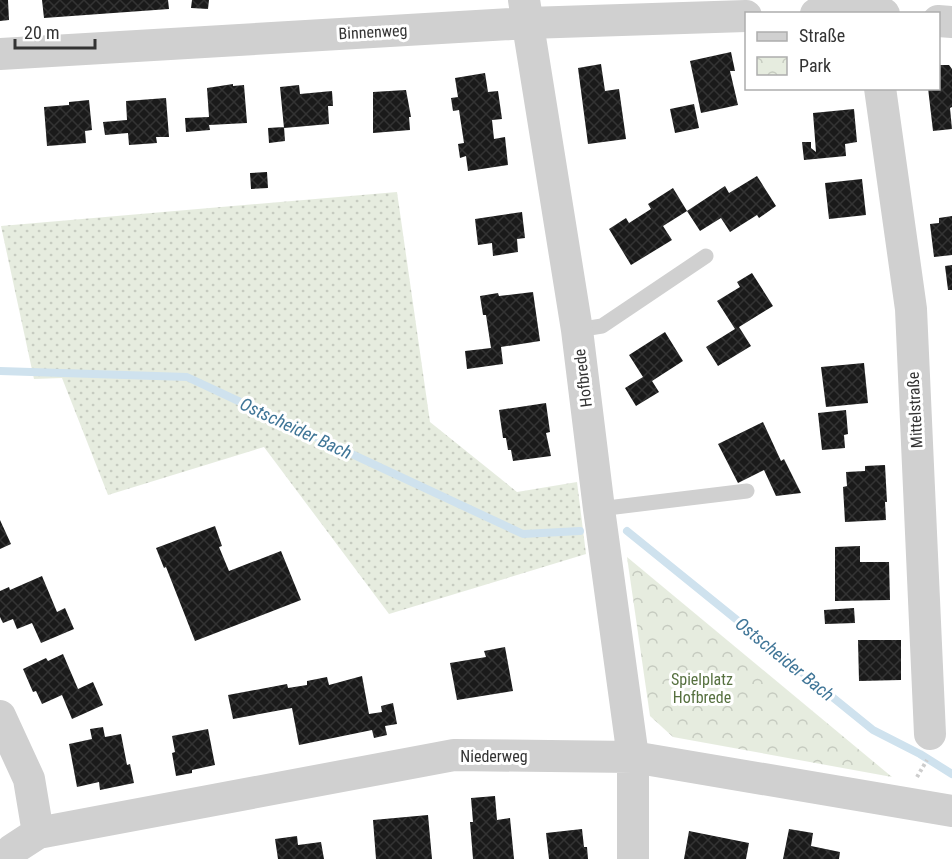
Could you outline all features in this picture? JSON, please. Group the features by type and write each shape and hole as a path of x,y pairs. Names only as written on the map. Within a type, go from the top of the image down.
{"street":[{"name":"Binnenweg","path":"0,54 526,12 745,16"},
{"name":"Hofbrede","path":"526,12 577,330 633,757 633,859"},
{"name":"Mittelstraße","path":"880,90 911,309 930,734"},
{"path":"0,716 29,779 38,833 8,853"},
{"name":"Niederweg","path":"38,833 454,755 633,757 952,811"}],"lane":[{"path":"577,330 602,326 706,256"},
{"path":"599,509 747,491"}],"green space":[{"path":"397,192 430,422 517,492 577,482 586,554 389,614 264,447 108,495 62,378 34,379 1,226"},
{"name":"Spielplatz Hofbrede","path":"627,557 892,777 673,737 650,716"}],"building":[{"path":"0,0 8,0 9,20 0,21"},
{"path":"42,0 168,0 169,9 44,18"},
{"path":"192,0 209,0 208,9 191,8"},
{"path":"731,52 735,71 730,71 738,105 701,113 690,61"},
{"path":"601,64 605,91 619,89 626,139 588,144 578,68"},
{"path":"940,65 949,65 952,69 952,107 950,108 952,129 933,131 928,90 940,90"},
{"path":"485,73 488,92 498,91 502,119 492,120 494,139 505,137 508,165 468,171 466,156 460,158 458,144 464,143 459,110 453,111 451,98 458,97 455,78"},
{"path":"233,84 233,86 244,85 247,123 209,125 210,130 186,132 185,118 209,117 207,88"},
{"path":"299,85 300,94 332,91 333,106 328,106 329,124 284,128 280,87"},
{"path":"406,90 411,117 409,117 410,130 373,133 373,92"},
{"path":"166,98 169,137 156,137 157,143 129,145 128,133 105,135 103,122 127,120 126,101"},
{"path":"89,100 92,130 85,131 86,143 47,146 44,107 69,105 69,102"},
{"path":"694,104 699,128 675,133 670,109"},
{"path":"854,109 857,142 845,144 846,156 804,160 802,142 811,142 811,148 816,152 813,113"},
{"path":"284,127 285,141 269,143 268,128"},
{"path":"267,172 268,188 251,189 250,173"},
{"path":"757,176 776,206 759,218 757,215 730,232 721,218 700,231 687,211 725,186 729,193"},
{"path":"862,179 866,215 829,219 825,183"},
{"path":"673,188 687,211 663,226 672,240 631,265 609,229 626,218 629,223 651,209 648,204"},
{"path":"522,212 525,238 517,239 518,252 493,256 492,243 478,245 475,219"},
{"path":"952,216 952,255 934,257 930,224 939,223 939,218"},
{"path":"952,265 952,290 948,290 945,266"},
{"path":"752,273 773,306 739,327 751,346 718,366 706,347 735,329 717,301 740,287 737,282"},
{"path":"533,292 540,341 501,347 503,364 467,369 465,351 491,348 486,315 483,315 480,296"},
{"path":"665,332 683,361 652,381 659,392 636,406 625,388 643,377 629,355"},
{"path":"864,363 868,403 826,407 821,367"},
{"path":"546,403 550,432 546,433 551,456 513,461 506,438 503,438 499,410"},
{"path":"846,410 848,434 844,435 845,448 822,450 818,413"},
{"path":"763,422 781,461 784,459 801,493 776,496 764,470 738,483 718,444"},
{"path":"885,465 886,520 845,522 843,487 847,486 846,472 865,471 865,466"},
{"path":"0,520 11,544 0,549"},
{"path":"215,526 222,546 219,547 229,571 281,551 301,600 195,641 166,567 164,568 156,548"},
{"path":"860,546 860,562 889,562 890,600 835,601 835,547"},
{"path":"42,576 57,612 65,608 74,629 41,643 32,623 17,629 13,619 3,623 0,617 0,591 9,587 10,590"},
{"path":"854,608 855,623 825,624 824,610"},
{"path":"858,640 901,640 901,680 859,681"},
{"path":"505,647 513,691 457,700 450,663 486,657 484,651"},
{"path":"63,654 78,689 93,682 103,705 72,719 62,695 42,704 36,691 33,692 23,669 46,658 48,661"},
{"path":"362,676 369,714 382,712 381,706 393,703 397,724 385,726 387,735 374,738 372,730 299,745 292,708 233,719 228,695 287,684 288,688 307,685 307,681 327,677 329,685"},
{"path":"103,727 105,737 121,734 127,765 130,764 134,783 100,790 99,782 77,787 69,744 92,739 90,729"},
{"path":"208,729 215,765 176,776 172,736"},
{"path":"495,796 497,820 510,818 514,859 473,859 471,798"},
{"path":"428,815 432,859 376,859 373,820"},
{"path":"582,829 588,859 549,859 546,833"},
{"path":"789,829 813,833 811,846 840,852 839,859 783,859"},
{"path":"689,831 749,843 746,859 684,859"},
{"path":"297,836 298,845 321,842 324,859 278,859 275,839"}],"waterway":[{"name":"Ostscheider Bach","path":"0,371 187,377 523,534 580,531"},
{"name":"Ostscheider Bach","path":"627,531 873,730 920,754 952,774"}]}
